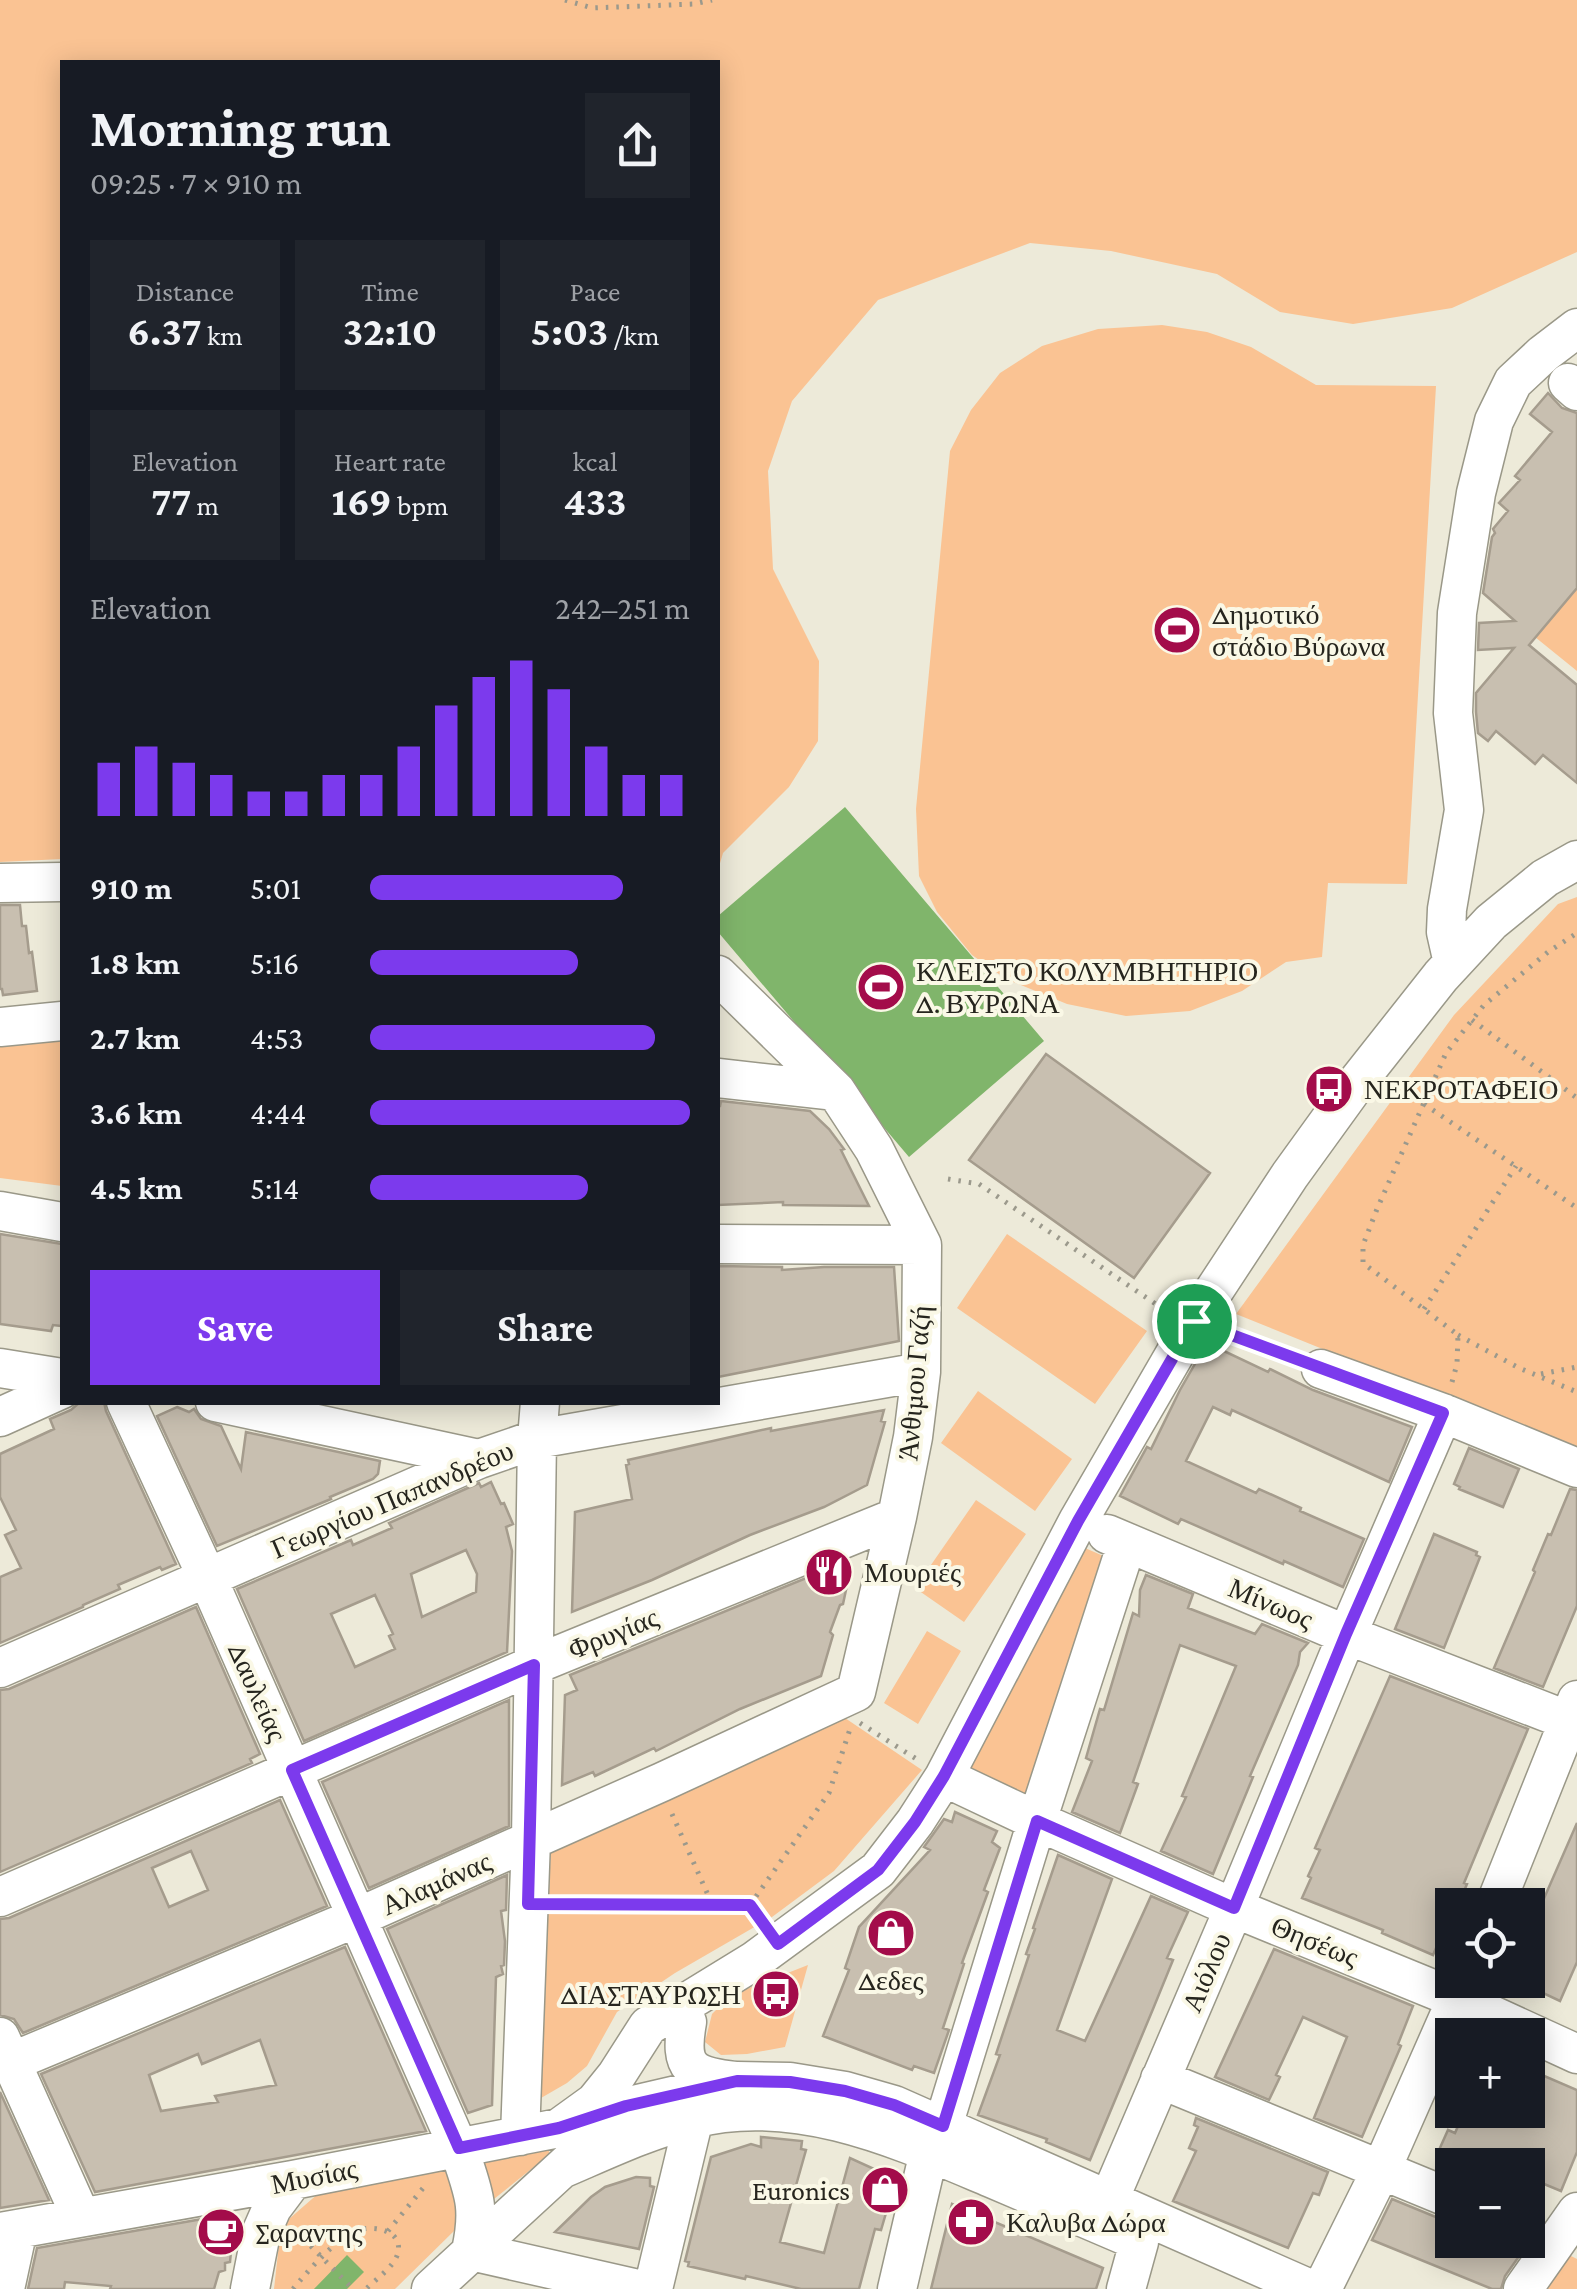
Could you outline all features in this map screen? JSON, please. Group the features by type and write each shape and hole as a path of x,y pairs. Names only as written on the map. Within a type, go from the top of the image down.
{"street":[{"path":"1453,963 1446,932 1447,909 1464,810 1454,714 1457,613 1476,493 1494,420 1512,382 1577,328"},
{"path":"559,2128 595,2102 648,2026 778,1944 878,1870 915,1822 929,1768 1194,1321 1301,1159 1453,963 1491,922 1546,878 1577,860"},
{"path":"0,883 60,882"},
{"name":"Άνθιμου Γαζή","path":"720,978 836,1091 874,1149 922,1245 921,1372 913,1437 856,1692"},
{"path":"0,1026 60,1022"},
{"path":"720,1078 836,1091"},
{"path":"0,1211 60,1222"},
{"path":"720,1244 922,1245"},
{"path":"0,1368 60,1378"},
{"path":"1321,1369 1577,1468"},
{"name":"Γεωργίου Παπανδρέου","path":"720,1398 921,1372"},
{"path":"0,1416 60,1390"},
{"name":"Δαυλείας","path":"127,1405 292,1770 450,2150 475,2197 478,2222 471,2252"},
{"path":"229,1405 479,1459"},
{"name":"Γεωργίου Παπανδρέου","path":"0,1668 479,1459 538,1421 663,1405"},
{"name":"Αιόλου","path":"1108,2200 1443,1413"},
{"path":"520,2136 531,1840 538,1421"},
{"name":"Φρυγίας","path":"0,1897 534,1665 897,1517"},
{"name":"Μίνωος","path":"1078,1521 1346,1634 1574,1715"},
{"path":"897,2289 936,2139 1127,1543"},
{"name":"Αλαμάνας","path":"5,2050 356,1918 856,1692"},
{"path":"1503,1888 1574,1715"},
{"name":"Θησέως","path":"929,1768 1037,1821 1234,1908 1435,1981"},
{"path":"431,2289 626,2106 653,2061 713,1988"},
{"path":"1322,2289 1382,2168 1457,1998"},
{"name":"Θησέως","path":"1476,1998 1577,2054"},
{"path":"688,2022 684,2056 691,2067 707,2078 790,2082 845,2091 894,2105 936,2139 1139,2242 1247,2289"},
{"path":"5,2050 81,2217"},
{"path":"1160,2079 1435,2191"},
{"name":"Μυσίας","path":"9,2230 81,2217 283,2194 737,2081"},
{"path":"564,2168 648,2132 694,2118 775,2110 814,2116 870,2131 936,2139 1108,2200 1310,2289"},
{"path":"653,2289 694,2118"},
{"path":"250,2289 261,2233 283,2194"},
{"path":"1523,2289 1577,2212"},
{"path":"5,2289 9,2230"},
{"path":"1126,2289 1139,2242"},
{"path":"471,2252 638,2289"}],"path":[{"path":"565,0 592,8 712,0"},
{"path":"1577,933 1484,1005 1446,1053 1377,1209 1364,1245 1363,1262 1458,1335 1519,1368 1577,1392"},
{"path":"1472,1020 1577,1098"},
{"path":"1424,1104 1577,1208"},
{"path":"1424,1309 1516,1166"},
{"path":"948,1179 980,1184 1144,1296"},
{"path":"1194,1321 1321,1369"},
{"path":"1443,1413 1456,1364 1458,1335"},
{"path":"1538,1374 1577,1367"},
{"path":"750,1905 830,1793 854,1719 929,1768"},
{"path":"662,1782 712,1905"},
{"path":"528,1904 750,1905"},
{"path":"750,1905 778,1944"},
{"path":"388,2231 450,2150"},
{"path":"283,2194 322,2258 352,2288"},
{"path":"293,2289 344,2238 358,2230 381,2228 394,2236 397,2254 366,2289"}],"shaded area":[{"path":"0,0 1577,0 1577,252 1452,308 1353,324 1280,312 1217,274 1111,251 1030,243 878,300 792,401 768,471 773,569 819,661 818,741 789,787 723,853 720,863 720,60 60,60 60,859 0,862"},
{"name":"Δημοτικό στάδιο Βύρωνα","path":"1162,325 1207,332 1251,347 1316,385 1436,386 1407,884 1328,883 1322,957 1286,962 1242,991 1190,1011 1126,1016 1067,1004 1006,979 972,955 937,912 919,876 916,809 950,451 971,410 1000,373 1042,346 1098,329"},
{"path":"1577,482 1577,671 1535,637"},
{"name":"ΚΛΕΙΣΤΟ ΚΟΛΥΜΒΗΤΗΡΙΟ Δ. ΒΥΡΩΝΑ","path":"845,807 1044,1041 909,1157 720,934 720,914"},
{"path":"1577,897 1577,1452 1236,1314 1454,1015 1558,904"},
{"path":"60,1030 60,1186 0,1178 0,1037"},
{"path":"1007,1234 1147,1331 1095,1404 957,1308"},
{"path":"978,1391 1072,1459 1035,1511 941,1443"},
{"path":"976,1500 1026,1534 964,1622 915,1588"},
{"path":"1085,1548 1108,1558 1029,1798 969,1772"},
{"path":"927,1631 961,1651 918,1724 884,1703"},
{"path":"845,1718 922,1770 834,1871 772,1917 617,2012 587,2066 541,2098 551,1843"},
{"path":"808,1965 785,2047 721,2055 705,2042 712,2014 731,1995"},
{"path":"546,2144 550,2154 489,2203 475,2162"},
{"path":"451,2169 459,2218 454,2231 395,2289 274,2289 281,2226 320,2192"},
{"path":"1561,2251 1577,2259 1577,2289 1533,2289"},
{"path":"347,2255 364,2272 347,2289 314,2289"}],"building":[{"path":"1548,393 1562,408 1577,413 1577,588 1529,645 1577,685 1577,783 1543,755 1535,764 1496,731 1488,741 1478,733 1476,712 1476,693 1514,648 1478,650 1479,623 1515,621 1483,593 1493,529 1508,511 1499,503 1520,480 1515,476 1552,432 1530,414"},
{"path":"0,905 20,905 37,991 3,995 0,989"},
{"path":"1046,1054 1210,1173 1134,1278 969,1160"},
{"path":"721,1101 810,1111 844,1149 841,1150 869,1206 783,1202 720,1205"},
{"path":"0,1234 60,1244 60,1326 53,1325 51,1331 0,1324"},
{"path":"720,1266 782,1270 894,1267 899,1341 720,1377"},
{"path":"1207,1343 1268,1372 1270,1369 1313,1390 1412,1427 1389,1482 1232,1410 1230,1415 1213,1407 1186,1461 1256,1493 1259,1489 1364,1539 1343,1587 1181,1519 1178,1524 1120,1496 1147,1447 1151,1449"},
{"path":"77,1405 105,1405 176,1564 118,1585 120,1589 0,1643 0,1577 21,1568 5,1535 16,1530 0,1497 0,1454 54,1429 50,1419"},
{"path":"177,1407 189,1412 194,1409 201,1419 221,1426 241,1469 246,1432 380,1461 378,1474 331,1499 217,1546 157,1416"},
{"path":"884,1410 881,1421 885,1422 867,1485 824,1507 572,1612 575,1512 632,1499 628,1460 771,1428"},
{"path":"1469,1448 1519,1469 1503,1507 1454,1484"},
{"path":"491,1482 513,1524 506,1527 512,1551 507,1652 304,1741 237,1589 351,1540 353,1545 392,1528 389,1523 479,1483 481,1487","holes":["466,1550 477,1574 476,1592 422,1617 411,1574","375,1595 393,1634 389,1636 395,1649 355,1667 331,1614"]},
{"path":"1570,1489 1577,1490 1577,1606 1543,1687 1494,1668"},
{"path":"1434,1534 1477,1552 1480,1557 1444,1648 1395,1629"},
{"path":"838,1565 849,1576 843,1604 830,1632 833,1635 821,1676 740,1709 656,1751 654,1748 595,1776 593,1772 562,1785 565,1695 577,1690 570,1675"},
{"path":"1146,1575 1193,1594 1188,1608 1255,1634 1262,1624 1308,1643 1300,1652 1213,1874 1161,1851 1236,1666 1180,1645 1133,1782 1138,1784 1120,1833 1072,1812 1092,1761 1086,1758 1100,1709 1104,1710 1133,1613 1139,1616 1140,1590"},
{"path":"196,1607 260,1754 250,1759 252,1763 0,1872 0,1690"},
{"path":"1390,1676 1528,1729 1464,1883 1465,1888 1435,1888 1433,1955 1302,1898 1320,1850 1315,1848"},
{"path":"509,1700 509,1826 369,1888 322,1782"},
{"path":"280,1800 327,1906 23,2033 14,2019 0,2015 0,1919","holes":["191,1851 208,1890 169,1907 152,1868"]},
{"path":"955,1812 997,1831 992,1842 1000,1848 962,1963 943,2028 949,2030 934,2073 914,2066 912,2070 823,2036 849,1970 845,1968 859,1927 930,1850 924,1847 944,1819 952,1822"},
{"path":"1577,1823 1577,1962 1560,2001 1545,1994 1545,1896"},
{"path":"1058,1855 1112,1879 1057,2030 1085,2041 1151,1896 1188,1912 1167,1958 1173,1960 1090,2160 1046,2142 1047,2139 978,2115 1000,2055 996,2054"},
{"path":"507,1875 506,1910 501,1911 504,1965 503,1974 496,1977 492,2105 468,2113 387,1929"},
{"path":"345,1947 426,2131 95,2192 41,2074","holes":["260,2040 276,2085 215,2096 218,2102 161,2111 149,2075 198,2054 202,2064"]},
{"path":"1274,1949 1413,2006 1398,2044 1401,2046 1362,2137 1314,2118 1347,2037 1303,2017 1269,2100 1215,2077"},
{"path":"1545,2076 1577,2090 1577,2152 1561,2191 1545,2184 1545,2148 1440,2148 1448,2130 1455,2133 1457,2128 1545,2128"},
{"path":"0,2092 49,2200 0,2208"},
{"path":"1196,2118 1328,2172 1319,2195 1313,2193 1288,2248 1173,2201 1196,2151 1189,2148 1198,2127 1194,2125"},
{"path":"761,2137 802,2141 801,2149 806,2150 780,2242 824,2253 850,2158 896,2179 881,2230 875,2229 859,2289 801,2289 688,2266 685,2261 711,2157 751,2144 761,2147"},
{"path":"636,2177 650,2178 650,2186 654,2187 639,2249 555,2232 605,2187"},
{"path":"1392,2199 1435,2217 1435,2258 1518,2258 1501,2289 1492,2289 1372,2240"},
{"path":"952,2204 1103,2268 1096,2289 931,2289"},
{"path":"225,2215 232,2241 230,2262 219,2272 214,2289 110,2289 111,2286 65,2282 64,2289 28,2289 37,2248"}],"place":[{"name":"Δημοτικό στάδιο Βύρωνα","path":"1177,630"},
{"name":"ΚΛΕΙΣΤΟ ΚΟΛΥΜΒΗΤΗΡΙΟ Δ. ΒΥΡΩΝΑ","path":"881,987"},
{"name":"ΝΕΚΡΟΤΑΦΕΙΟ","path":"1329,1089"},
{"name":"Μουριές","path":"829,1572"},
{"name":"Δεδες","path":"891,1933"},
{"name":"ΔΙΑΣΤΑΥΡΩΣΗ","path":"776,1994"},
{"name":"Euronics","path":"885,2190"},
{"name":"Καλυβα Δώρα","path":"971,2222"},
{"name":"Σαραντης","path":"221,2232"}],"route":[{"path":"1194,1321 1443,1413 1346,1634 1234,1908 1037,1821 943,2126 894,2105 845,2091 790,2082 737,2081 626,2106 559,2128 459,2148 292,1770 534,1665 528,1904 750,1905 778,1944 878,1870 915,1822 944,1776 1078,1521 1194,1321"}]}
